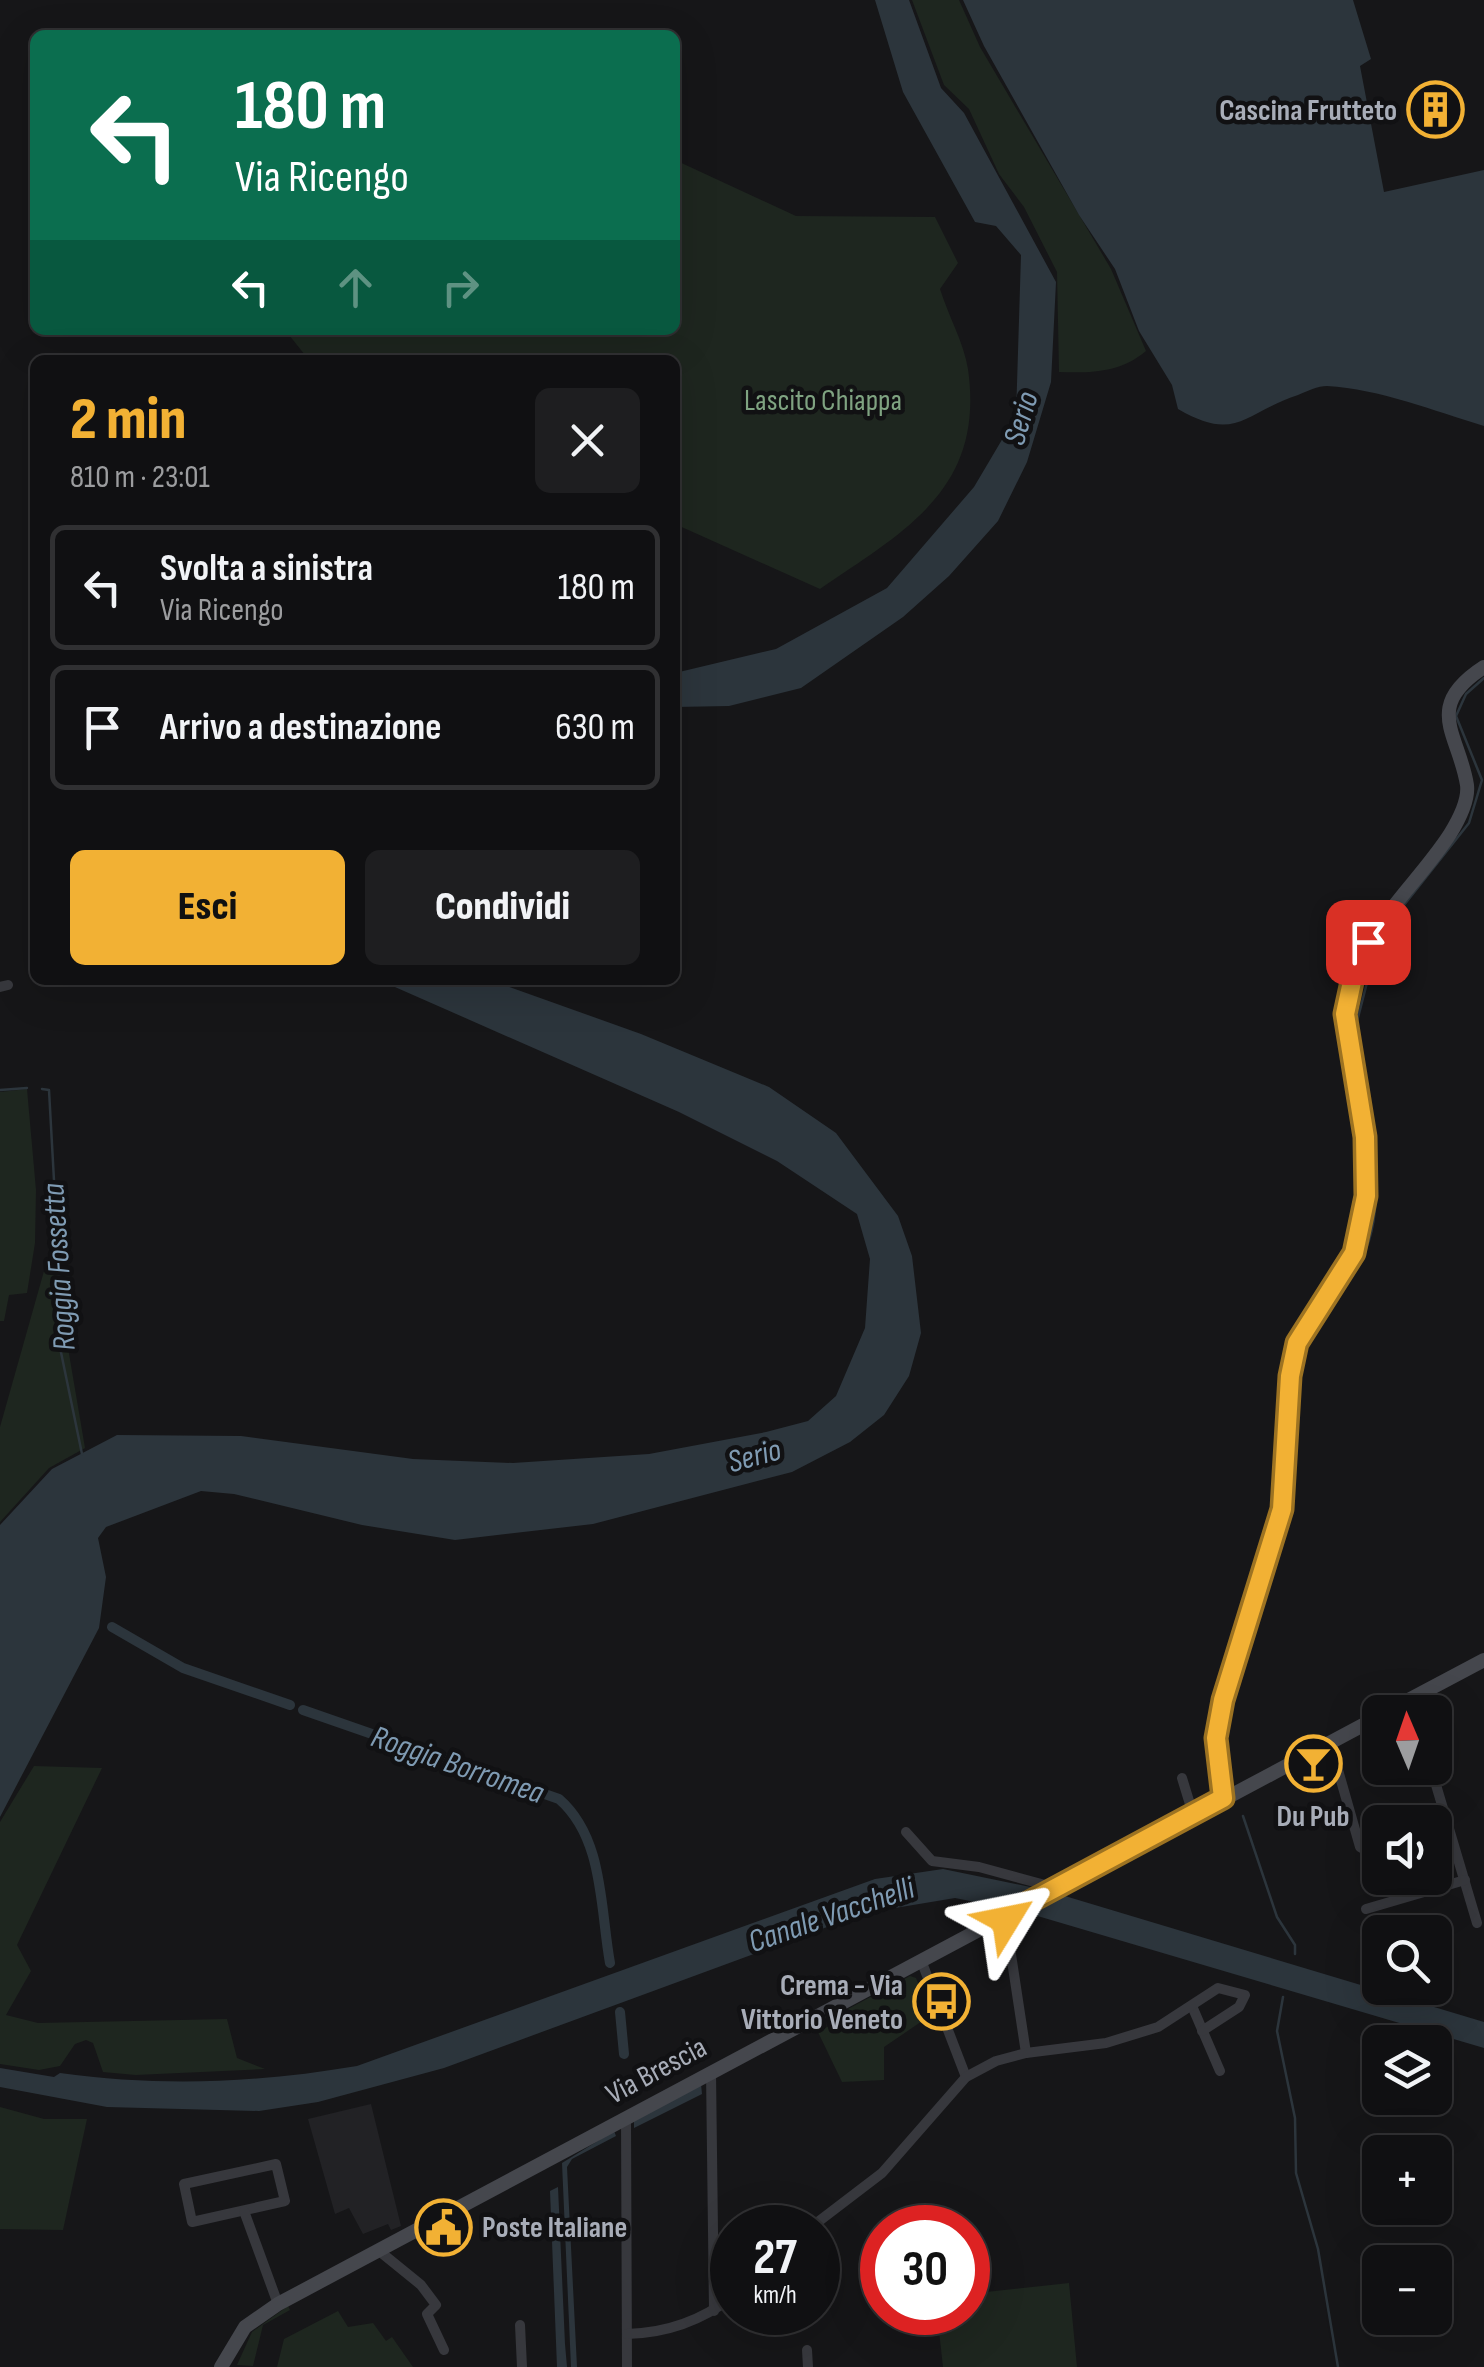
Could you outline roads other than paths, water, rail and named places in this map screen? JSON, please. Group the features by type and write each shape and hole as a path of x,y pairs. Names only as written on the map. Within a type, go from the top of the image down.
{"street":[{"path":"1223,1798 1216,1738 1223,1700 1282,1509 1290,1376 1297,1343 1354,1253 1366,1196 1365,1137 1345,1014 1353,977 1368,942 1450,834 1463,810 1468,788 1449,735 1449,709 1459,688 1484,667"},
{"name":"Via Brescia","path":"1430,1695 1484,1660"},
{"name":"Via Brescia","path":"222,2367 244,2327 278,2304 1362,1725"},
{"path":"1330,1742 1362,1848"},
{"path":"1182,1778 1193,1814"},
{"path":"1436,1785 1477,1923"},
{"path":"906,1832 932,1862 979,1867 1053,1889"},
{"path":"1366,1908 1465,1880"},
{"path":"1008,1913 1026,2053"},
{"path":"921,1960 966,2077"},
{"path":"840,2205 882,2172 966,2077 996,2062 1026,2053 1106,2044 1158,2027 1218,1988 1245,1995 1239,2008 1202,2031"},
{"path":"1192,2006 1220,2071"},
{"path":"711,2072 713,2205"},
{"path":"626,2117 627,2367"},
{"path":"276,2164 285,2201 244,2211 192,2222 184,2184 276,2164"},
{"path":"244,2211 278,2304"},
{"path":"378,2250 422,2285 436,2305 426,2314 444,2350"},
{"path":"627,2334 672,2328 710,2313"},
{"path":"520,2325 522,2367"},
{"path":"807,2350 808,2367"}],"water":[{"name":"Serio","path":"875,0 909,0 941,88 964,113 1056,282 1051,382 1027,462 998,521 949,576 903,617 801,688 729,706 680,707 680,672 776,649 887,588 974,487 1016,416 1021,255 996,226 975,222 903,92"},
{"path":"963,0 1353,0 1371,59 1360,66 1384,192 1484,170 1484,426 1387,396 1327,386 1227,424 1214,424 1178,409 1172,385 1139,331 1115,269 1079,215 984,46"},
{"name":"Serio","path":"390,985 504,985 641,1034 769,1087 836,1133 898,1216 912,1256 921,1333 909,1376 884,1415 850,1442 792,1472 593,1524 455,1540 362,1525 234,1494 201,1491 106,1527 98,1538 106,1577 99,1628 0,1817 0,1525 52,1469 117,1435 241,1436 413,1459 513,1463 649,1454 766,1432 808,1421 836,1396 865,1328 870,1259 857,1214 777,1161 679,1112"},
{"name":"Canale Vacchelli","path":"943,1869 1045,1890 1362,1985 1362,2005 1427,2005 1484,2022 1484,2048 1452,2039 1452,2025 1406,2025 1024,1912 955,1898 865,1913 444,2068 318,2102 259,2111 107,2107 0,2087 0,2068 54,2077 60,2073 172,2081 246,2079 357,2066 875,1879"},
{"path":"701,2084 702,2094 634,2128 634,2121"},
{"path":"614,2131 616,2136 572,2159 567,2167 577,2367 571,2367 562,2163"},
{"path":"558,2187 567,2367 557,2367 550,2191"}],"waterway":[{"path":"1385,929 1469,823 1482,780 1456,716 1466,694 1484,678"},
{"path":"1354,1033 1378,940"},
{"path":"1355,1052 1358,1068"},
{"path":"1292,1467 1295,1399 1306,1346 1357,1267 1373,1225 1374,1153 1361,1086"},
{"name":"Roggia Fossetta","path":"0,1090 27,1088"},
{"name":"Roggia Fossetta","path":"42,1089 49,1090 59,1271 57,1333 82,1454"},
{"path":"1283,1536 1290,1500"},
{"path":"1225,1717 1261,1600"},
{"path":"112,1627 183,1668 290,1705"},
{"name":"Roggia Borromea","path":"303,1710 559,1799 585,1833 592,1854 610,1963"},
{"path":"1223,1734 1231,1787"},
{"path":"1243,1816 1277,1917 1295,1945 1295,1954"},
{"path":"1283,1997 1277,2031 1295,2118 1296,2173 1318,2249 1338,2367"},
{"name":"Roggia Borromea","path":"620,2012 624,2054"}],"place":[{"name":"Cascina Frutteto","path":"1436,110"},
{"name":"Du Pub","path":"1313,1764"},
{"name":"Crema - Via Vittorio Veneto","path":"942,2002"},
{"name":"Poste Italiane","path":"443,2227"}],"park label":[{"name":"Lascito Chiappa","path":"823,400"}]}
